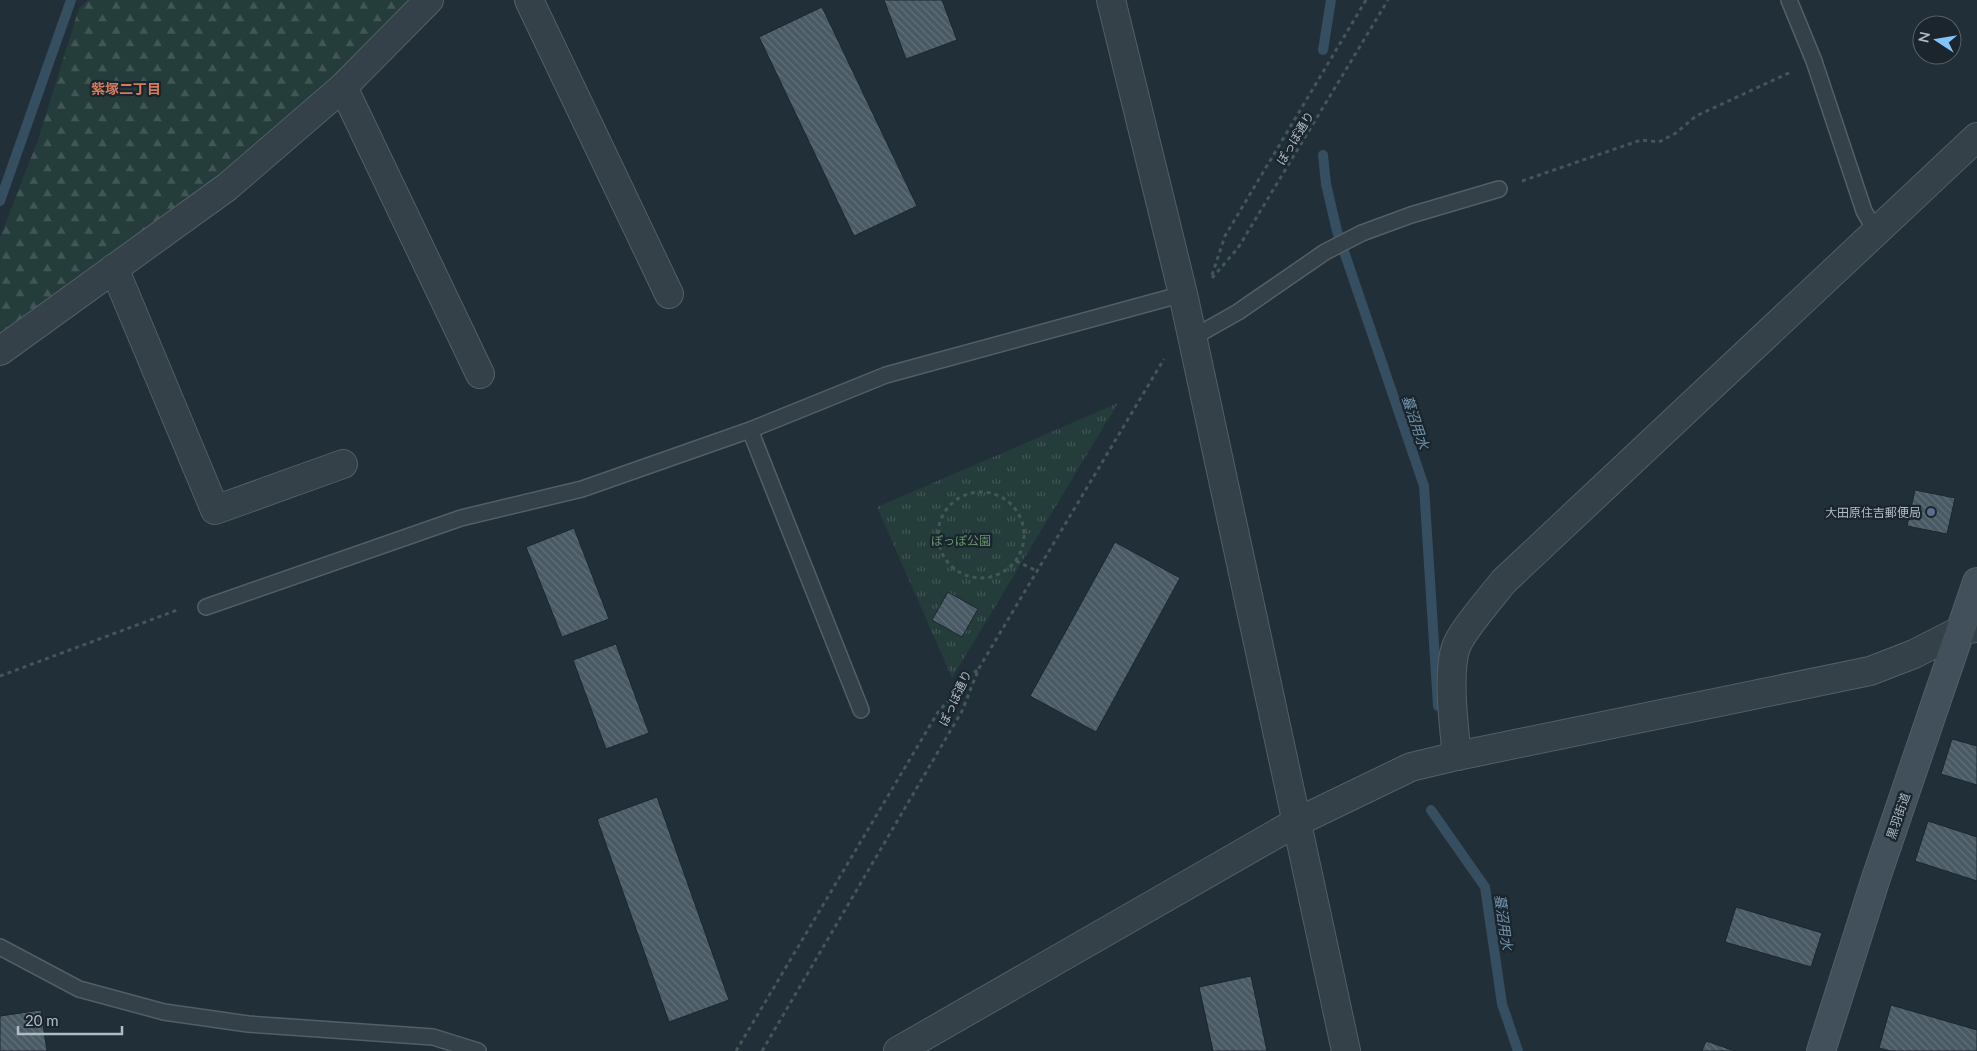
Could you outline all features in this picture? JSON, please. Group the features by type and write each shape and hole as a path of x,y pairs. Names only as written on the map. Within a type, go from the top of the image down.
{"street":[{"path":"0,351 227,187 343,87 429,0"},
{"path":"529,0 669,294"},
{"path":"1111,0 1183,294 1295,823 1346,1051"},
{"path":"343,87 480,374"},
{"path":"1457,756 1454,725 1453,660 1456,646 1504,581 1875,230 1977,137"},
{"path":"114,268 215,510 343,464"},
{"name":"黒羽街道","path":"1822,1051 1876,878 1969,629 1977,582"},
{"path":"898,1051 1295,823 1411,768 1457,756 1870,671 1914,654 1969,629"}],"lane":[{"path":"1790,0 1814,61 1864,211 1875,230"},
{"path":"1192,338 1238,312 1325,252 1362,233 1411,215 1498,189"},
{"path":"206,607 460,518 582,489 750,430 886,375 1183,294"},
{"path":"750,430 861,710"},
{"path":"0,947 80,989 164,1012 248,1024 433,1037 478,1051"}],"path":[{"name":"ぽっぽ通り","path":"1366,0 1225,236 1210,280 1238,248 1388,0"},
{"path":"1498,189 1641,140 1660,142 1676,133 1696,116 1814,61"},
{"name":"ぽっぽ通り","path":"762,1051 962,711 979,668 1167,354"},
{"path":"976,493 990,493 1004,498 1015,508 1021,520 1024,534 1022,548 1016,561 1006,571 993,577 979,578 965,575 953,568 944,557 939,544 938,530 942,516 951,505 962,497 976,493"},
{"path":"1016,561 1037,571"},
{"path":"0,676 184,607 206,607"},
{"path":"736,1051 938,712 979,668"}],"green space":[{"path":"88,0 413,0 334,80 215,181 0,335 0,237 38,140 79,8"},
{"name":"ぽっぽ公園","path":"1118,403 952,678 877,507"}],"building":[{"path":"884,0 942,0 957,40 906,59"},
{"path":"822,7 917,206 854,236 759,37"},
{"name":"大田原住吉郵便局","path":"1915,490 1955,498 1947,534 1907,526"},
{"path":"574,528 609,619 562,637 526,547"},
{"path":"1115,542 1180,578 1096,732 1030,696"},
{"path":"948,592 978,609 962,637 932,620"},
{"path":"616,644 649,733 606,749 573,660"},
{"path":"1952,739 1977,746 1977,785 1941,774"},
{"path":"657,797 729,1000 669,1022 597,819"},
{"path":"1928,821 1977,837 1977,881 1915,861"},
{"path":"1736,907 1822,933 1811,967 1725,942"},
{"path":"1251,976 1267,1051 1213,1051 1199,987"},
{"path":"1891,1005 1977,1030 1977,1051 1891,1051 1879,1048"},
{"path":"41,1010 47,1051 0,1051 0,1016"},
{"path":"1706,1041 1735,1051 1702,1051"}],"waterway":[{"path":"0,201 71,0"},
{"name":"蟇沼用水","path":"1323,50 1331,0"},
{"name":"蟇沼用水","path":"1323,155 1326,184 1337,231 1424,486 1438,706"},
{"name":"蟇沼用水","path":"1431,810 1485,887 1502,1004 1518,1051"}],"place":[{"name":"大田原住吉郵便局","path":"1931,512"}],"district":[{"name":"紫塚二丁目","path":"126,88"}]}
